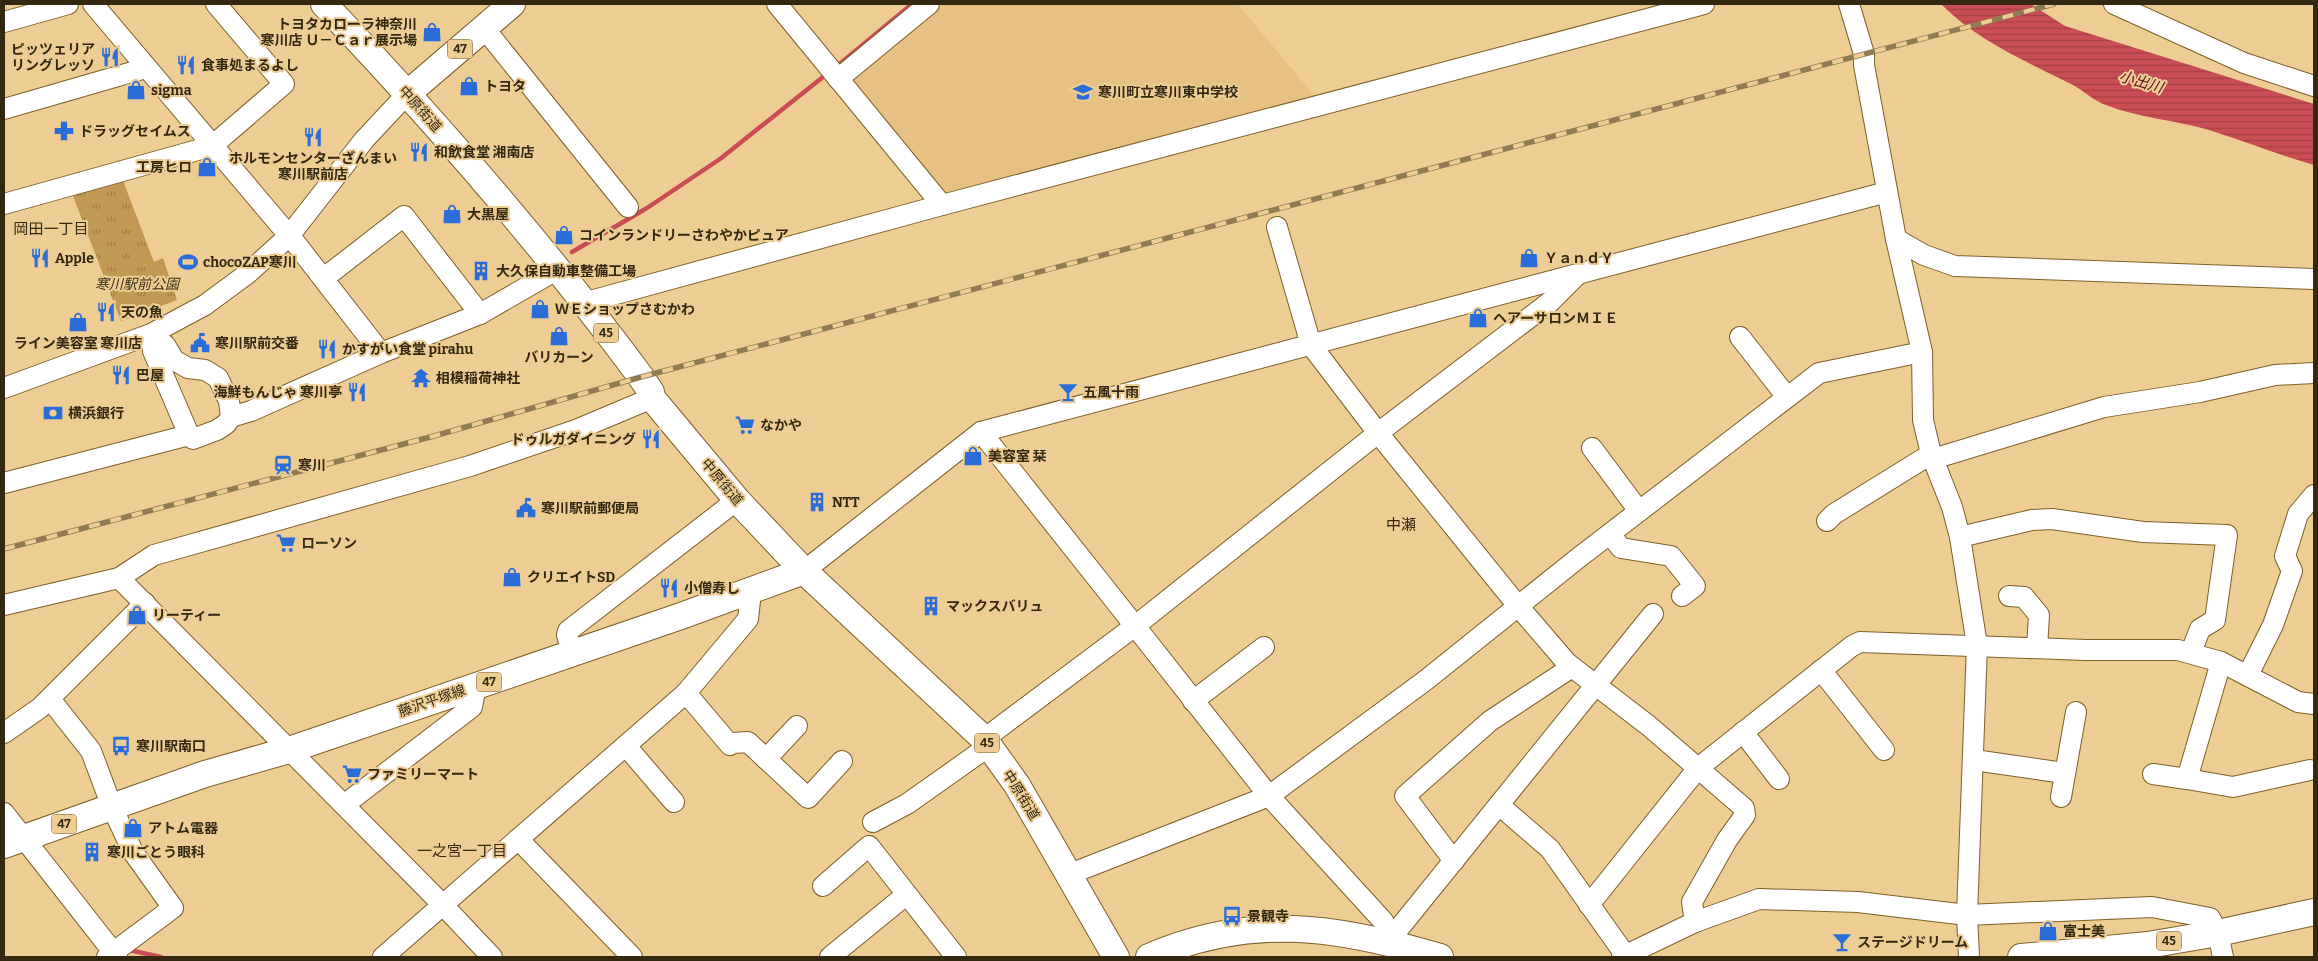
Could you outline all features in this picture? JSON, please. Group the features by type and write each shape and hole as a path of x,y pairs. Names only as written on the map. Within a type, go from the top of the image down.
{"main road":[{"name":"中原街道","path":"324,4 408,94 558,269 651,392 652,398 736,500 804,571 986,743 1017,785 1070,874 1116,957"},
{"name":"47","path":"408,94 512,4"},
{"name":"藤沢平塚線","path":"117,805 171,786 289,750 751,592 804,571"},
{"name":"47","path":"14,841 117,805"},
{"name":"45","path":"2021,957 2148,945 2220,945 2314,912"},
{"path":"1149,957 1176,946 1227,932 1288,928 1340,933 1440,957"}],"street":[{"path":"4,22 68,4"},
{"path":"93,4 324,278 381,353"},
{"path":"4,204 212,146 284,84 216,4"},
{"path":"777,4 942,205"},
{"path":"833,72 929,4"},
{"path":"583,303 942,205 1698,4"},
{"path":"1849,4 1864,54 1864,66 1896,239 1922,352 1923,420 1932,457 1952,507 1960,537 1977,645 1967,915 1969,957"},
{"path":"2114,4 2244,63 2314,86"},
{"path":"484,28 628,207"},
{"path":"4,109 146,68"},
{"path":"4,388 151,334 204,305 247,274 288,236 364,140 408,94"},
{"path":"804,571 981,432 1311,345 1472,300 1577,275 1887,192"},
{"path":"324,278 404,216 480,314"},
{"path":"1277,227 1311,345 1378,433 1518,606 1572,667 1649,726 1744,808 1745,814 1685,905 1695,922"},
{"path":"1896,239 1924,256 1955,266 2314,279"},
{"path":"151,334 153,351 189,435 193,440 217,430 226,424 231,417 251,411 381,353 480,314 558,269"},
{"path":"884,821 907,804 942,788 986,743 1378,433 1550,302 1577,275"},
{"path":"151,334 165,345 174,360 188,368 205,370 218,378 229,401 231,417"},
{"path":"1740,337 1787,397"},
{"path":"1070,874 1269,796 1426,680 1639,511 1819,373 1922,352"},
{"path":"1827,520 1850,494 1876,477 1932,457 2104,407 2200,392 2275,375 2314,373"},
{"path":"4,605 119,578 154,555 470,466 576,430 652,398"},
{"path":"981,432 1269,796 1383,921 1396,946 1454,861 1653,614"},
{"path":"4,484 189,435"},
{"path":"1592,448 1639,511"},
{"path":"2248,675 2273,625 2292,570 2285,556 2298,514 2314,495"},
{"path":"572,653 567,635 568,632 736,500"},
{"path":"1960,537 2032,520 2052,519 2143,532 2227,535 2215,620 2200,628 2191,652"},
{"path":"1610,534 1621,548 1656,562 1671,556 1695,586 1682,596"},
{"path":"119,578 442,904 492,957"},
{"path":"383,957 686,693 748,619 751,592"},
{"path":"2009,596 2024,597 2039,615 2037,648"},
{"path":"4,733 50,699 145,603"},
{"path":"1589,905 1698,768 1821,670 1860,642 2037,648 2178,650 2191,652 2221,662 2298,702 2314,704"},
{"path":"1193,700 1264,647"},
{"path":"2187,779 2221,662"},
{"path":"1454,861 1405,796 1490,721 1572,667"},
{"path":"1821,670 1884,750"},
{"path":"344,805 472,707 476,686"},
{"path":"686,693 730,745 748,742 808,798 842,761"},
{"path":"4,813 14,841 116,952 173,908 133,852 117,805 91,750 50,699"},
{"path":"2061,797 2076,712"},
{"path":"766,759 797,726"},
{"path":"1742,732 1779,778"},
{"path":"626,746 674,802"},
{"path":"1974,760 2064,773"},
{"path":"2153,774 2187,779 2232,795 2300,778"},
{"path":"1499,805 1550,849 1624,957 1695,922 1759,899 1858,902 1967,915 2152,907 2210,918 2220,945"},
{"path":"518,839 632,957"},
{"path":"829,874 869,846 956,957"},
{"path":"830,957 906,895"}],"shaded area":[{"name":"寒川町立寒川東中学校","path":"944,4 1238,4 1317,99 940,194 848,84"}],"green space":[{"name":"寒川駅前公園","path":"122,178 154,262 163,258 177,300 121,321 73,196"}],"water":[{"name":"小出川","path":"1941,4 2031,4 2065,26 2314,104 2314,165 2209,130 2131,113 2102,103 2073,85 1987,40 1970,29"}],"waterway":[{"path":"836,67 912,4"},
{"path":"572,252 647,208 720,159 828,73"},
{"path":"129,950 161,957"}],"railway":[{"path":"4,549 434,436 641,377 2054,4"}],"place":[{"name":"トヨタカローラ神奈川 寒川店 Ｕ－Ｃａｒ展示場","path":"432,32"},
{"name":"ピッツェリア リングレッソ","path":"110,57"},
{"name":"食事処まるよし","path":"186,65"},
{"name":"トヨタ","path":"469,86"},
{"name":"sigma","path":"136,90"},
{"name":"寒川町立寒川東中学校","path":"1083,92"},
{"name":"ドラッグセイムス","path":"64,131"},
{"name":"ホルモンセンターざんまい 寒川駅前店","path":"313,137"},
{"name":"和飲食堂 湘南店","path":"419,152"},
{"name":"工房ヒロ","path":"207,167"},
{"name":"大黒屋","path":"452,214"},
{"name":"コインランドリーさわやかピュア","path":"564,235"},
{"name":"Apple","path":"40,258"},
{"name":"ＹａｎｄＹ","path":"1529,258"},
{"name":"chocoZAP寒川","path":"188,262"},
{"name":"大久保自動車整備工場","path":"481,271"},
{"name":"ＷＥショップさむかわ","path":"540,309"},
{"name":"天の魚","path":"106,312"},
{"name":"ヘアーサロンＭＩＥ","path":"1478,318"},
{"name":"ライン美容室 寒川店","path":"78,322"},
{"name":"バリカーン","path":"559,336"},
{"name":"寒川駅前交番","path":"200,343"},
{"name":"かすがい食堂 pirahu","path":"327,349"},
{"name":"巴屋","path":"121,375"},
{"name":"相模稲荷神社","path":"421,378"},
{"name":"海鮮もんじゃ 寒川亭","path":"357,392"},
{"name":"五風十雨","path":"1068,392"},
{"name":"横浜銀行","path":"53,413"},
{"name":"なかや","path":"745,425"},
{"name":"ドゥルガダイニング","path":"651,439"},
{"name":"美容室 栞","path":"973,456"},
{"name":"寒川","path":"283,465"},
{"name":"NTT","path":"817,502"},
{"name":"寒川駅前郵便局","path":"526,508"},
{"name":"ローソン","path":"286,543"},
{"name":"クリエイトSD","path":"512,577"},
{"name":"小僧寿し","path":"669,588"},
{"name":"マックスバリュ","path":"931,606"},
{"name":"リーティー","path":"137,615"},
{"name":"寒川駅南口","path":"121,746"},
{"name":"ファミリーマート","path":"352,774"},
{"name":"アトム電器","path":"133,828"},
{"name":"寒川ごとう眼科","path":"92,852"},
{"name":"景観寺","path":"1232,916"},
{"name":"富士美","path":"2048,931"},
{"name":"ステージドリーム","path":"1842,942"}],"district":[{"name":"岡田一丁目","path":"51,229"},
{"name":"中瀬","path":"1401,525"},
{"name":"一之宮一丁目","path":"462,851"}]}
